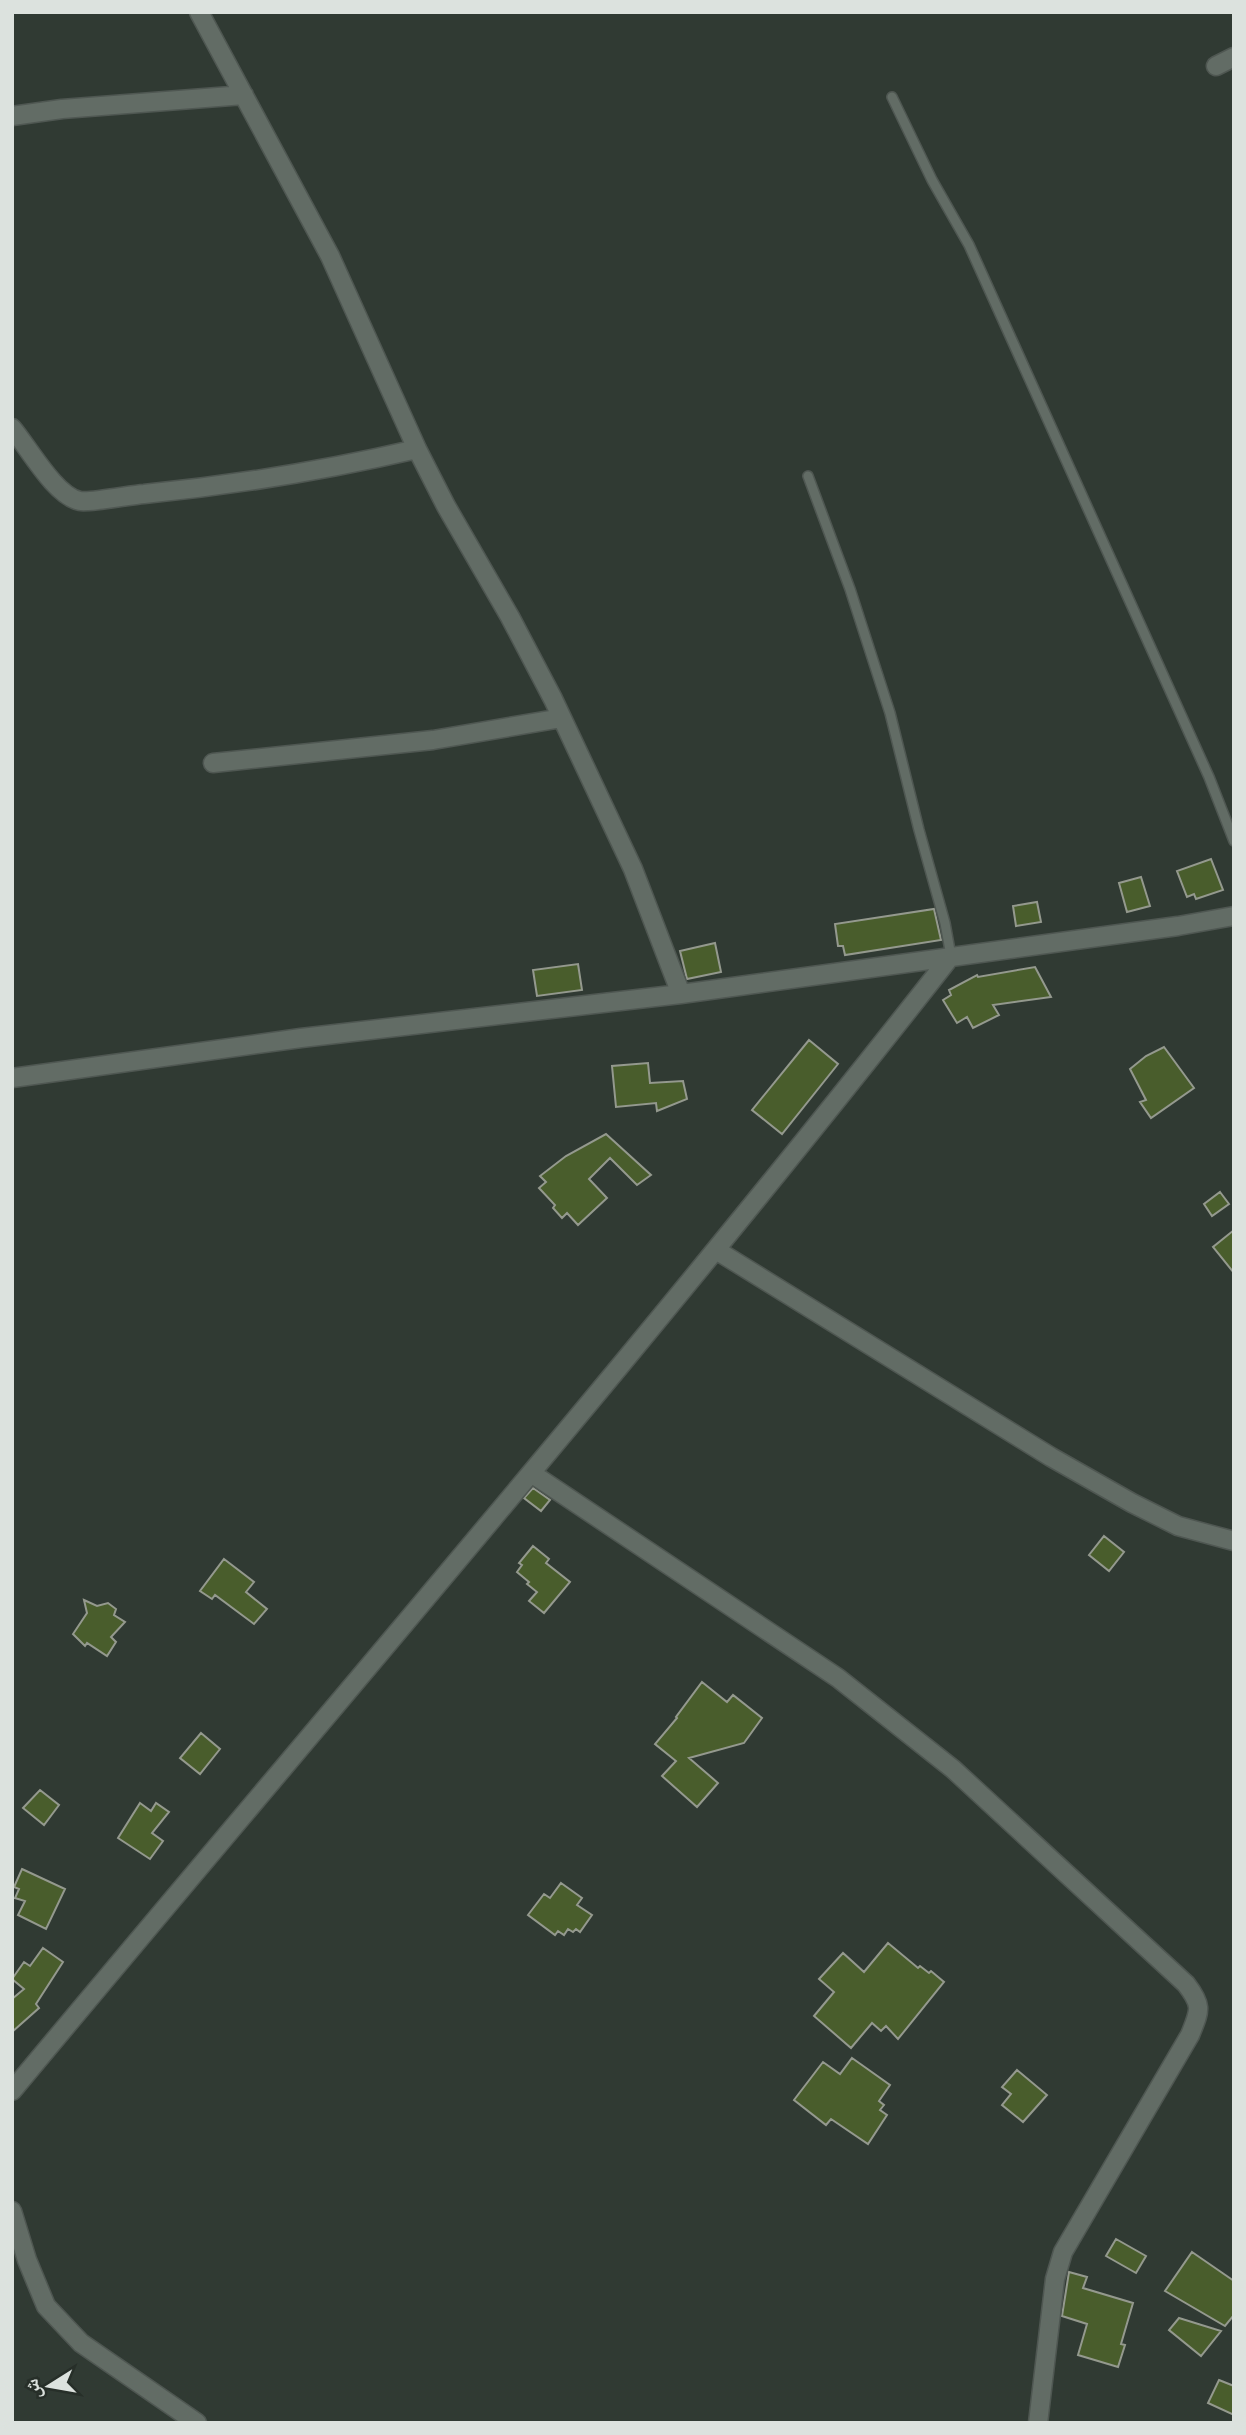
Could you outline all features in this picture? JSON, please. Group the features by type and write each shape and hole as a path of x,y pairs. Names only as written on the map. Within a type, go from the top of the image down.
{"street":[{"path":"199,12 330,256 417,449 446,506 510,617 562,718 633,869 681,994"},
{"path":"1216,66 1234,57"},
{"path":"12,116 62,109 244,95"},
{"path":"12,428 55,487 80,500 287,475 417,449"},
{"path":"214,763 433,740 562,718"},
{"path":"12,1078 301,1038 681,994 1234,916"},
{"path":"12,2091 716,1250 828,1114 951,956"},
{"path":"716,1250 1051,1457 1120,1496 1178,1526 1234,1541"},
{"path":"531,1473 838,1678 953,1769 1186,1984 1197,1999 1198,2014 1190,2035 1063,2252 1055,2279 1038,2423"},
{"path":"12,2211 27,2260 46,2306 81,2343 197,2423"}],"lane":[{"path":"892,97 932,180 975,256 1209,777 1234,842"},
{"path":"808,476 850,589 890,713 945,923 951,956"}],"building":[{"path":"1211,859 1223,890 1196,899 1194,894 1187,897 1177,871"},
{"path":"1141,877 1150,906 1127,912 1119,883"},
{"path":"1037,902 1041,922 1016,926 1013,906"},
{"path":"934,909 941,940 845,955 843,946 838,946 835,924"},
{"path":"715,943 721,972 687,979 680,951"},
{"path":"578,964 582,990 537,996 533,970"},
{"path":"1035,967 1051,997 993,1005 999,1015 973,1028 967,1017 957,1023 943,1000 951,995 949,990 977,975 978,977"},
{"path":"809,1040 838,1064 782,1134 752,1110"},
{"path":"1164,1047 1194,1088 1151,1118 1140,1102 1146,1100 1130,1069 1146,1056"},
{"path":"648,1063 650,1083 683,1081 687,1099 657,1111 656,1103 616,1107 612,1066"},
{"path":"606,1134 651,1175 637,1185 610,1158 589,1179 607,1198 578,1225 567,1213 562,1218 553,1208 555,1205 539,1188 546,1182 540,1176 566,1156"},
{"path":"1220,1192 1229,1204 1212,1216 1204,1204"},
{"path":"1234,1230 1234,1273 1213,1247"},
{"path":"533,1488 550,1500 541,1511 524,1498"},
{"path":"1104,1536 1124,1552 1109,1571 1089,1555"},
{"path":"533,1546 549,1559 546,1563 570,1582 544,1613 529,1601 537,1592 517,1572 522,1565 519,1563"},
{"path":"224,1559 254,1582 246,1592 267,1609 254,1624 215,1595 212,1599 200,1591"},
{"path":"84,1600 97,1606 108,1603 116,1609 114,1615 125,1622 111,1637 116,1642 107,1656 87,1643 85,1646 73,1634 87,1613"},
{"path":"702,1682 727,1702 733,1695 762,1718 744,1743 689,1758 718,1783 697,1807 662,1776 676,1761 655,1744"},
{"path":"201,1733 220,1749 200,1774 180,1758"},
{"path":"40,1790 59,1805 44,1825 23,1808"},
{"path":"140,1803 151,1811 156,1803 169,1812 152,1833 163,1841 150,1859 118,1838"},
{"path":"22,1869 65,1889 46,1929 18,1915 25,1901 15,1898 19,1889 14,1887"},
{"path":"561,1883 582,1898 577,1905 592,1915 580,1932 568,1929 564,1935 558,1931 555,1935 528,1915 544,1894 550,1898"},
{"path":"888,1943 918,1968 920,1966 929,1973 931,1971 944,1982 898,2039 886,2026 881,2031 872,2023 851,2048 814,2016 834,1992 819,1979 843,1953 864,1972"},
{"path":"43,1948 63,1962 36,2004 39,2008 12,2032 12,1999 24,1989 12,1979 24,1962 30,1966"},
{"path":"852,2058 890,2085 879,2101 884,2105 880,2110 887,2115 868,2144 831,2119 826,2125 794,2100 823,2062 840,2074"},
{"path":"1017,2070 1047,2095 1023,2122 1002,2105 1011,2094 1002,2087"},
{"path":"1116,2239 1146,2256 1136,2273 1106,2256"},
{"path":"1192,2252 1234,2281 1234,2315 1225,2326 1165,2291"},
{"path":"1069,2272 1087,2277 1083,2288 1133,2303 1121,2344 1125,2345 1118,2367 1078,2355 1087,2324 1062,2316"},
{"path":"1179,2318 1221,2331 1201,2356 1169,2330"},
{"path":"1219,2380 1234,2386 1234,2415 1208,2403"}]}
